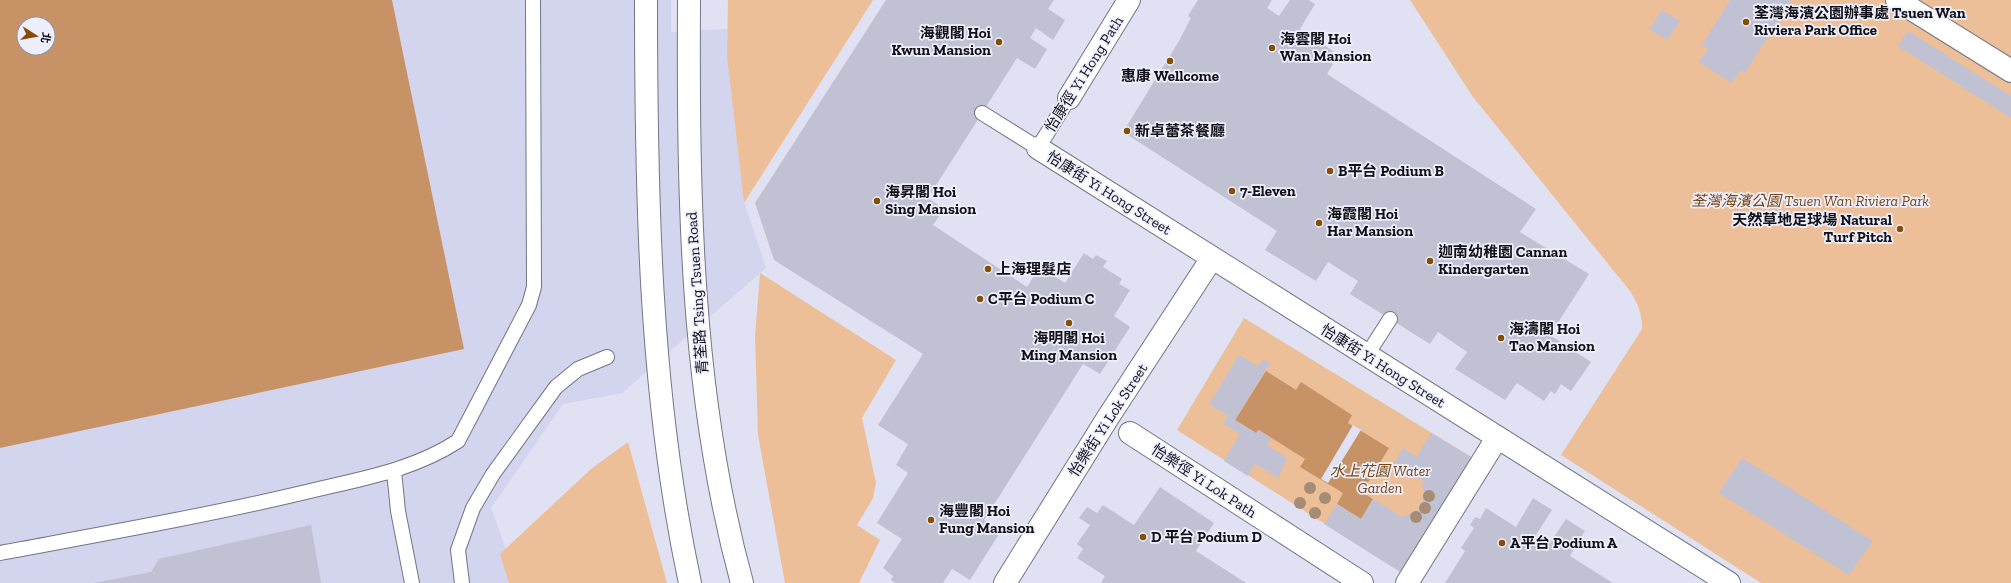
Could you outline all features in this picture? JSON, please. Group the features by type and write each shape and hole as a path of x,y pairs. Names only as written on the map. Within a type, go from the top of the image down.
{"street":[{"path":"646,0 646,125 650,230 660,380 677,512 690,583"},
{"name":"青荃路 Tsing Tsuen Road","path":"689,0 689,124 695,287 709,428 721,500 742,583"},
{"name":"怡康徑 Yi Hong Path","path":"1069,98 1129,0"},
{"path":"1897,0 2011,71"},
{"name":"怡康街 Yi Hong Street","path":"1038,148 1729,583"},
{"name":"怡樂街 Yi Lok Street","path":"1006,583 1107,419 1212,258"},
{"name":"怡樂徑 Yi Lok Path","path":"1130,433 1362,583"},
{"path":"1407,583 1497,438"}],"lane":[{"path":"0,554 271,500 394,471 438,454 458,441 529,305 534,287 533,0"},
{"name":"怡康徑 Yi Hong Path","path":"1038,148 1069,98"},
{"path":"982,113 1038,148"},
{"path":"1367,355 1390,319"},
{"path":"462,583 458,550 473,508 493,474 556,387 578,368 607,357"},
{"name":"怡樂徑 Yi Lok Path","path":"1107,419 1130,433"},
{"path":"394,471 398,511 412,583"}],"shaded area":[{"path":"0,0 671,0 671,32 727,29 727,57 744,202 766,268 622,393 563,404 491,508 518,583 0,583"},
{"path":"0,0 392,0 464,349 0,448"},
{"path":"1266,371 1296,390 1301,382 1352,415 1348,423 1389,448 1362,492 1373,499 1361,519 1337,504 1343,493 1300,467 1305,459 1259,430 1256,433 1235,420"}],"green space":[{"path":"728,0 873,0 744,203 727,57"},
{"name":"荃灣海濱公園 Tsuen Wan Riviera Park","path":"1410,0 2011,0 2011,583 1761,583 1561,455 1642,329 1639,309 1630,291 1473,97"},
{"path":"760,273 896,360 862,418 876,483 873,498 857,525 880,540 859,583 785,583 758,435 755,336"},
{"name":"水上花園 Water Garden","path":"1244,318 1473,458 1402,573 1177,430"},
{"path":"628,442 667,583 509,583 500,554 591,469"}],"pier":[{"path":"1353,425 1361,430 1328,483 1321,479"}],"building":[{"name":"C平台 Podium C","path":"886,0 1054,0 1048,9 1065,20 1053,40 1036,28 1030,38 1047,49 1035,69 1017,58 928,198 944,209 933,225 1027,287 1040,267 1065,283 1084,253 1093,259 1096,255 1107,261 1103,267 1122,279 1119,284 1130,290 1114,316 1130,327 1100,374 1083,364 984,520 1001,531 970,580 952,569 943,583 895,583 891,580 893,576 883,568 902,539 877,523 908,473 896,465 908,444 878,425 923,354 774,260 755,203"},
{"name":"B平台 Podium B","path":"1198,0 1272,0 1267,8 1279,16 1290,0 1309,0 1315,4 1300,29 1333,51 1328,60 1333,64 1327,74 1536,209 1520,232 1589,274 1550,335 1591,362 1571,391 1561,384 1555,394 1551,391 1544,401 1517,383 1505,400 1455,369 1467,352 1438,332 1430,344 1350,294 1358,281 1328,262 1316,281 1265,250 1277,231 1123,132 1179,41 1191,18 1188,16"},
{"name":"荃灣海濱公園辦事處 Tsuen Wan Riviera Park Office","path":"1730,0 1791,0 1745,73 1741,70 1732,83 1699,62 1708,49 1702,45"},
{"path":"1662,10 1680,21 1667,40 1649,29"},
{"path":"1908,31 2011,96 2011,118 1898,46"},
{"path":"1239,355 1258,366 1263,359 1270,363 1235,420 1256,433 1258,430 1271,438 1267,445 1287,458 1278,478 1255,464 1248,476 1224,461 1240,434 1223,424 1228,416 1209,404"},
{"path":"1431,433 1473,458 1402,573 1324,524 1337,504 1361,519 1373,499 1402,517 1419,509 1425,494 1422,485 1424,481 1394,463 1403,448 1417,457"},
{"path":"1742,458 1873,541 1849,575 1719,493"},
{"name":"D 平台 Podium D","path":"1160,487 1214,523 1196,551 1246,583 1101,583 1105,576 1077,558 1083,549 1077,544 1090,525 1079,518 1087,507 1097,513 1103,505 1134,525"},
{"name":"A平台 Podium A","path":"1533,498 1552,510 1534,538 1547,547 1566,519 1585,531 1570,556 1613,583 1445,583 1465,551 1461,548 1474,528 1470,525 1475,517 1480,519 1486,508 1516,527"},
{"path":"311,525 321,583 94,583 151,572 159,559"}],"place":[{"name":"荃灣海濱公園辦事處 Tsuen Wan Riviera Park Office","path":"1746,22"},
{"name":"海觀閣 Hoi Kwun Mansion","path":"999,42"},
{"name":"海雲閣 Hoi Wan Mansion","path":"1272,48"},
{"name":"惠康 Wellcome","path":"1170,61"},
{"name":"新卓蕾茶餐廳","path":"1127,131"},
{"name":"B平台 Podium B","path":"1330,171"},
{"name":"7-Eleven","path":"1232,191"},
{"name":"海昇閣 Hoi Sing Mansion","path":"877,201"},
{"name":"海霞閣 Hoi Har Mansion","path":"1319,223"},
{"name":"天然草地足球場 Natural Turf Pitch","path":"1900,229"},
{"name":"迦南幼稚園 Cannan Kindergarten","path":"1430,261"},
{"name":"上海理髮店","path":"988,269"},
{"name":"C平台 Podium C","path":"980,299"},
{"name":"海明閣 Hoi Ming Mansion","path":"1069,323"},
{"name":"海濤閣 Hoi Tao Mansion","path":"1501,338"},
{"name":"海豐閣 Hoi Fung Mansion","path":"931,520"},
{"name":"D 平台 Podium D","path":"1143,537"},
{"name":"A平台 Podium A","path":"1502,543"}]}
